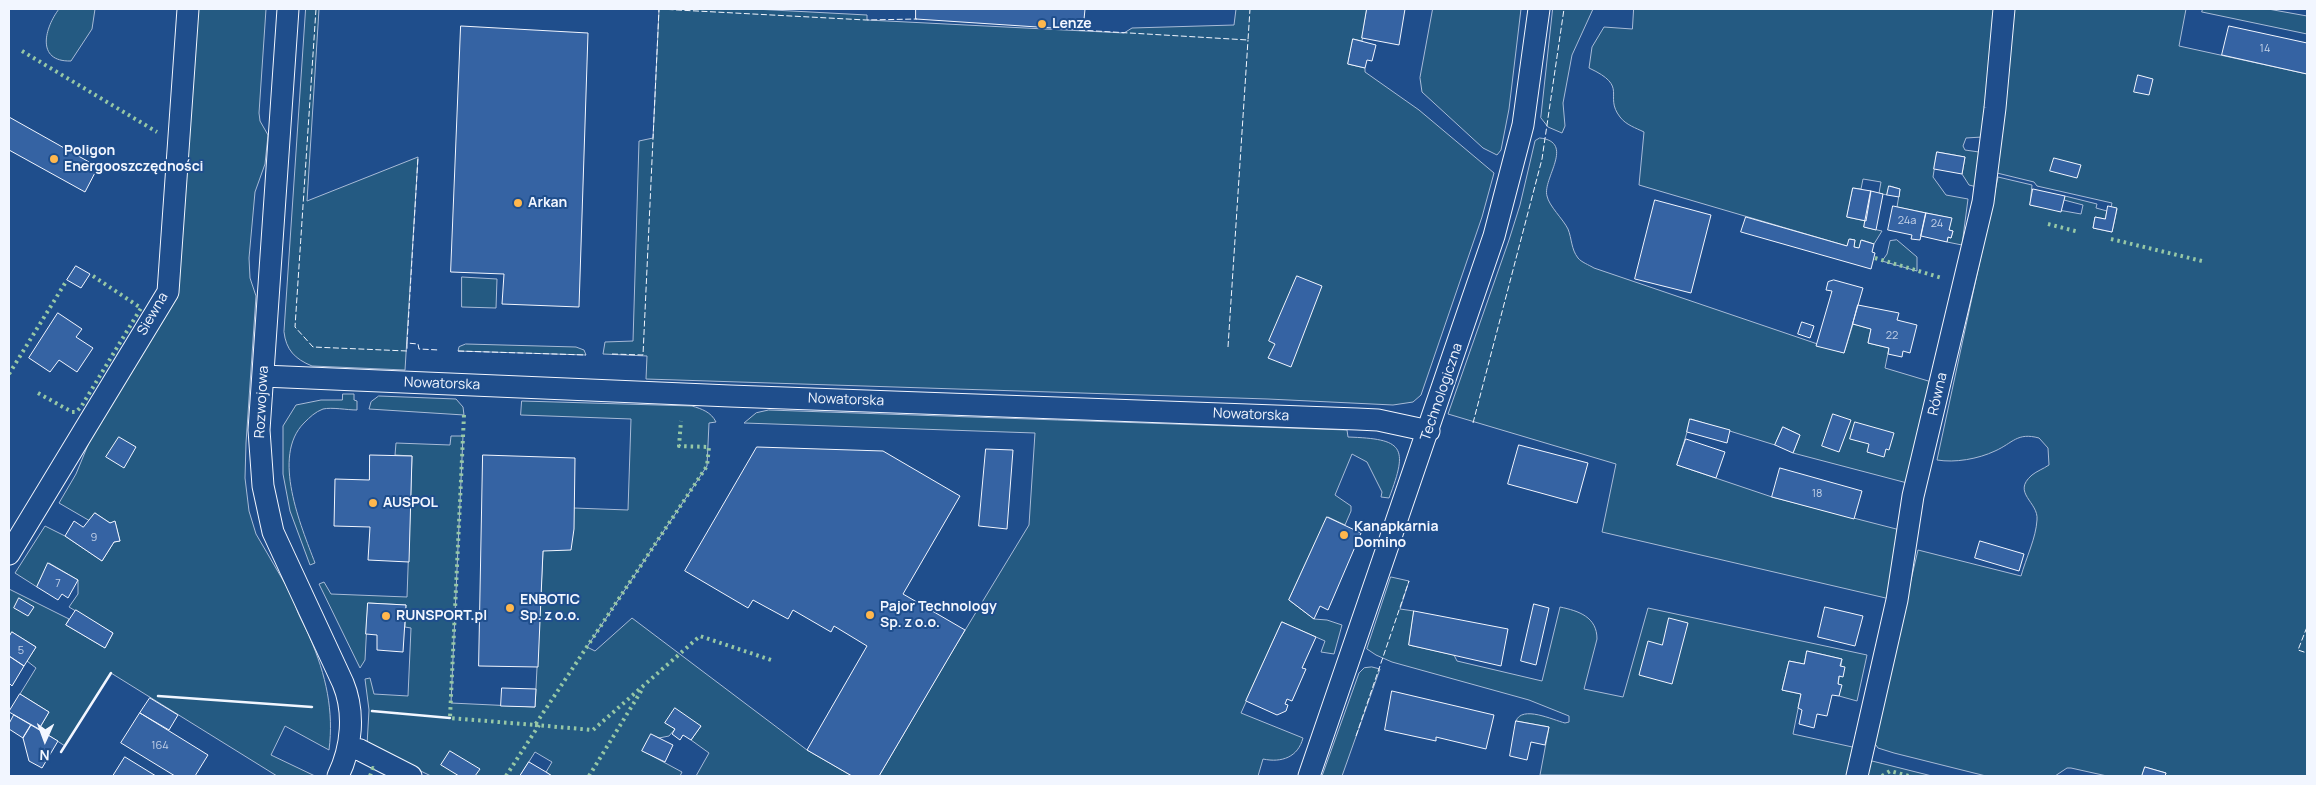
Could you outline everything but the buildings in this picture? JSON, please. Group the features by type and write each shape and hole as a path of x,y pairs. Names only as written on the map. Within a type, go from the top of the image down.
{"street":[{"name":"Siewna","path":"9,554 168,292 188,9"},
{"name":"Rozwojowa","path":"288,9 259,430 266,501 273,532 347,692 351,706 348,747 338,776"},
{"name":"Technologiczna","path":"1308,773 1429,430 1494,236 1523,125 1539,9"},
{"name":"Równa","path":"1857,776 1897,600 1913,496 1983,202 1995,108 2004,9"},
{"name":"Nowatorska","path":"263,376 730,396 1357,419 1378,420 1429,430"},
{"path":"348,747 360,750 411,776"}],"shaded area":[{"path":"59,9 95,9 92,29 71,61 60,60 52,56 46,42 50,25"},
{"path":"196,9 266,9 259,113 260,121 268,135 265,164 255,192 249,258 250,278 256,296 245,478 249,511 256,534 294,599 320,666 329,707 329,750 285,726 271,755 315,776 277,776 111,673 65,746 39,729 49,712 20,694 36,668 27,661 36,647 12,632 9,637 9,589 69,619 66,625 105,648 113,633 69,607 78,594 78,580 49,563 37,587 15,573 45,526 65,536 102,561 114,542 120,541 115,522 110,523 95,513 90,521 59,503 76,474 90,440 168,306"},
{"path":"306,9 319,9 307,201 418,157 405,370 312,366 292,353 285,338"},
{"path":"644,9 754,9 867,15 867,20 1124,33 1132,28 1234,25 1236,9 1367,9 1362,41 1353,39 1348,64 1365,68 1365,72 1419,110 1494,173 1482,217 1421,395 1413,402 1393,405 1268,399 646,379 647,356 603,354 605,342 633,341 639,141 653,138 659,10"},
{"path":"1433,9 1521,9 1509,109 1501,150 1497,155 1483,148 1422,92 1420,78"},
{"path":"1553,9 1593,9 1572,55 1563,103 1565,126 1562,133 1548,127 1541,118"},
{"path":"1634,9 2000,9 1982,137 1966,138 1963,146 1965,150 1986,153 1981,188 1969,185 1962,174 1965,157 1937,152 1933,177 1946,195 1968,199 1962,245 1947,242 1948,237 1951,238 1953,231 1949,230 1951,218 1897,207 1900,189 1890,186 1887,195 1879,193 1881,182 1863,179 1861,189 1853,188 1847,217 1866,221 1864,227 1882,231 1874,244 1862,240 1859,248 1854,247 1855,240 1850,239 1847,246 1639,185 1644,132 1622,120 1615,109 1614,91 1609,81 1589,68 1592,47 1604,27 1632,29"},
{"path":"2012,9 2186,9 2179,46 2307,74 2307,776 2165,776 2166,773 2145,767 2142,776 2107,776 2067,768 2055,776 1986,776 1894,753 1878,748 1873,741 1918,550 2021,576 2035,534 2036,514 2027,498 2024,487 2026,481 2032,475 2049,465 2048,448 2039,438 2020,437 1995,451 1974,458 1959,461 1937,460 1998,177 2032,185 2030,205 2081,214 2083,205 2064,200 2065,196 2097,204 2096,208 2107,211 2105,219 2095,217 2093,228 2112,232 2117,209 2111,207 2112,203 2037,186 2034,182 1997,173"},
{"path":"2203,9 2268,9 2307,16 2307,34 2202,12"},
{"path":"1540,138 1550,141 1556,146 1557,154 1547,189 1548,200 1568,229 1574,251 1583,262 1594,268 1844,353 1853,324 1871,329 1868,343 1889,348 1885,368 1935,383 1911,484 1793,453 1800,435 1783,427 1775,445 1691,419 1677,465 1772,497 1904,531 1890,599 1602,532 1616,464 1448,414 1509,240 1520,205 1535,141"},
{"path":"1897,240 1917,257 1917,271 1882,261 1887,254 1890,241"},
{"path":"462,277 497,279 496,308 462,307"},
{"path":"466,344 576,347 584,350 586,355 458,351 459,347"},
{"path":"343,394 354,394 354,400 357,401 357,410 327,408 315,413 304,423 294,437 290,454 289,472 292,492 315,563 310,565 290,511 283,474 283,426 296,405 321,400 342,400"},
{"path":"379,396 456,399 463,407 464,415 369,409 371,402"},
{"path":"522,401 692,406 712,416 716,422 709,423 707,466 587,647 595,651 632,618 807,750 852,776 696,776 709,753 691,740 701,726 665,722 675,729 669,736 659,738 651,735 643,751 682,772 680,776 552,776 546,772 552,762 535,752 520,776 431,776 367,745 369,710 365,679 370,678 374,694 408,696 411,628 405,627 406,605 368,603 365,660 360,668 319,584 324,582 331,594 407,597 412,456 395,455 396,443 450,445 451,436 463,436 451,703 535,707 543,551 574,508 628,510 631,419 521,415"},
{"path":"769,410 1347,430 1348,437 1380,440 1390,443 1397,449 1399,467 1389,498 1381,497 1382,492 1367,462 1352,454 1335,495 1351,506 1351,511 1345,525 1328,517 1289,600 1314,619 1327,620 1342,625 1334,654 1321,652 1325,641 1282,622 1241,713 1303,738 1301,745 1288,757 1277,760 1263,759 1258,776 879,776 1029,525 1035,433 744,423 756,413"},
{"path":"1391,577 1409,581 1400,609 1414,611 1409,645 1454,655 1457,661 1542,681 1560,607 1586,616 1594,625 1597,639 1584,689 1623,697 1648,608 1867,655 1857,701 1839,696 1841,685 1838,684 1842,659 1807,651 1804,664 1789,661 1782,690 1801,694 1793,734 1857,748 1851,776 1540,775 1549,727 1516,721 1519,716 1531,714 1565,723 1569,722 1569,716 1529,700 1392,662 1367,649"},
{"path":"1364,668 1380,669 1342,776 1322,776 1359,673"},
{"path":"1872,761 1932,776 1864,776 1868,762"}],"hedge":[{"path":"22,51 157,132"},
{"path":"2048,224 2079,232"},
{"path":"2111,239 2202,261"},
{"path":"1875,258 1942,278"},
{"path":"38,393 72,412 76,412 81,407 141,308 93,276"},
{"path":"9,374 67,280"},
{"path":"464,415 450,718 535,725 707,466 709,447 679,446 681,421"},
{"path":"535,725 593,730 700,636 771,660"},
{"path":"589,776 643,688"},
{"path":"506,776 539,725"},
{"path":"370,776 373,768 376,770"},
{"path":"1882,776 1890,771 1909,776"}],"fence":[{"path":"316,9 295,327 313,347 407,351 407,343 418,344 419,349 439,350"},
{"path":"612,354 643,355 659,9 644,9"},
{"path":"659,9 866,20 917,19"},
{"path":"1079,30 1248,40 1250,9"},
{"path":"1473,423 1542,159 1564,9"},
{"path":"1228,347 1248,40"},
{"path":"407,343 418,157"},
{"path":"458,351 586,355"},
{"path":"1356,736 1409,581"},
{"path":"2307,627 2298,650 2307,653"}],"wall":[{"path":"61,752 111,673"},
{"path":"158,696 312,707"},
{"path":"372,711 450,718"}],"place":[{"name":"Lenze","path":"1042,24"},
{"name":"Poligon Energooszczędności","path":"54,159"},
{"name":"Arkan","path":"518,203"},
{"name":"AUSPOL","path":"373,503"},
{"name":"Kanapkarnia Domino","path":"1344,535"},
{"name":"ENBOTIC Sp. z o.o.","path":"510,608"},
{"name":"Pajor Technology Sp. z o.o.","path":"870,615"},
{"name":"RUNSPORT.pl","path":"386,616"}]}
